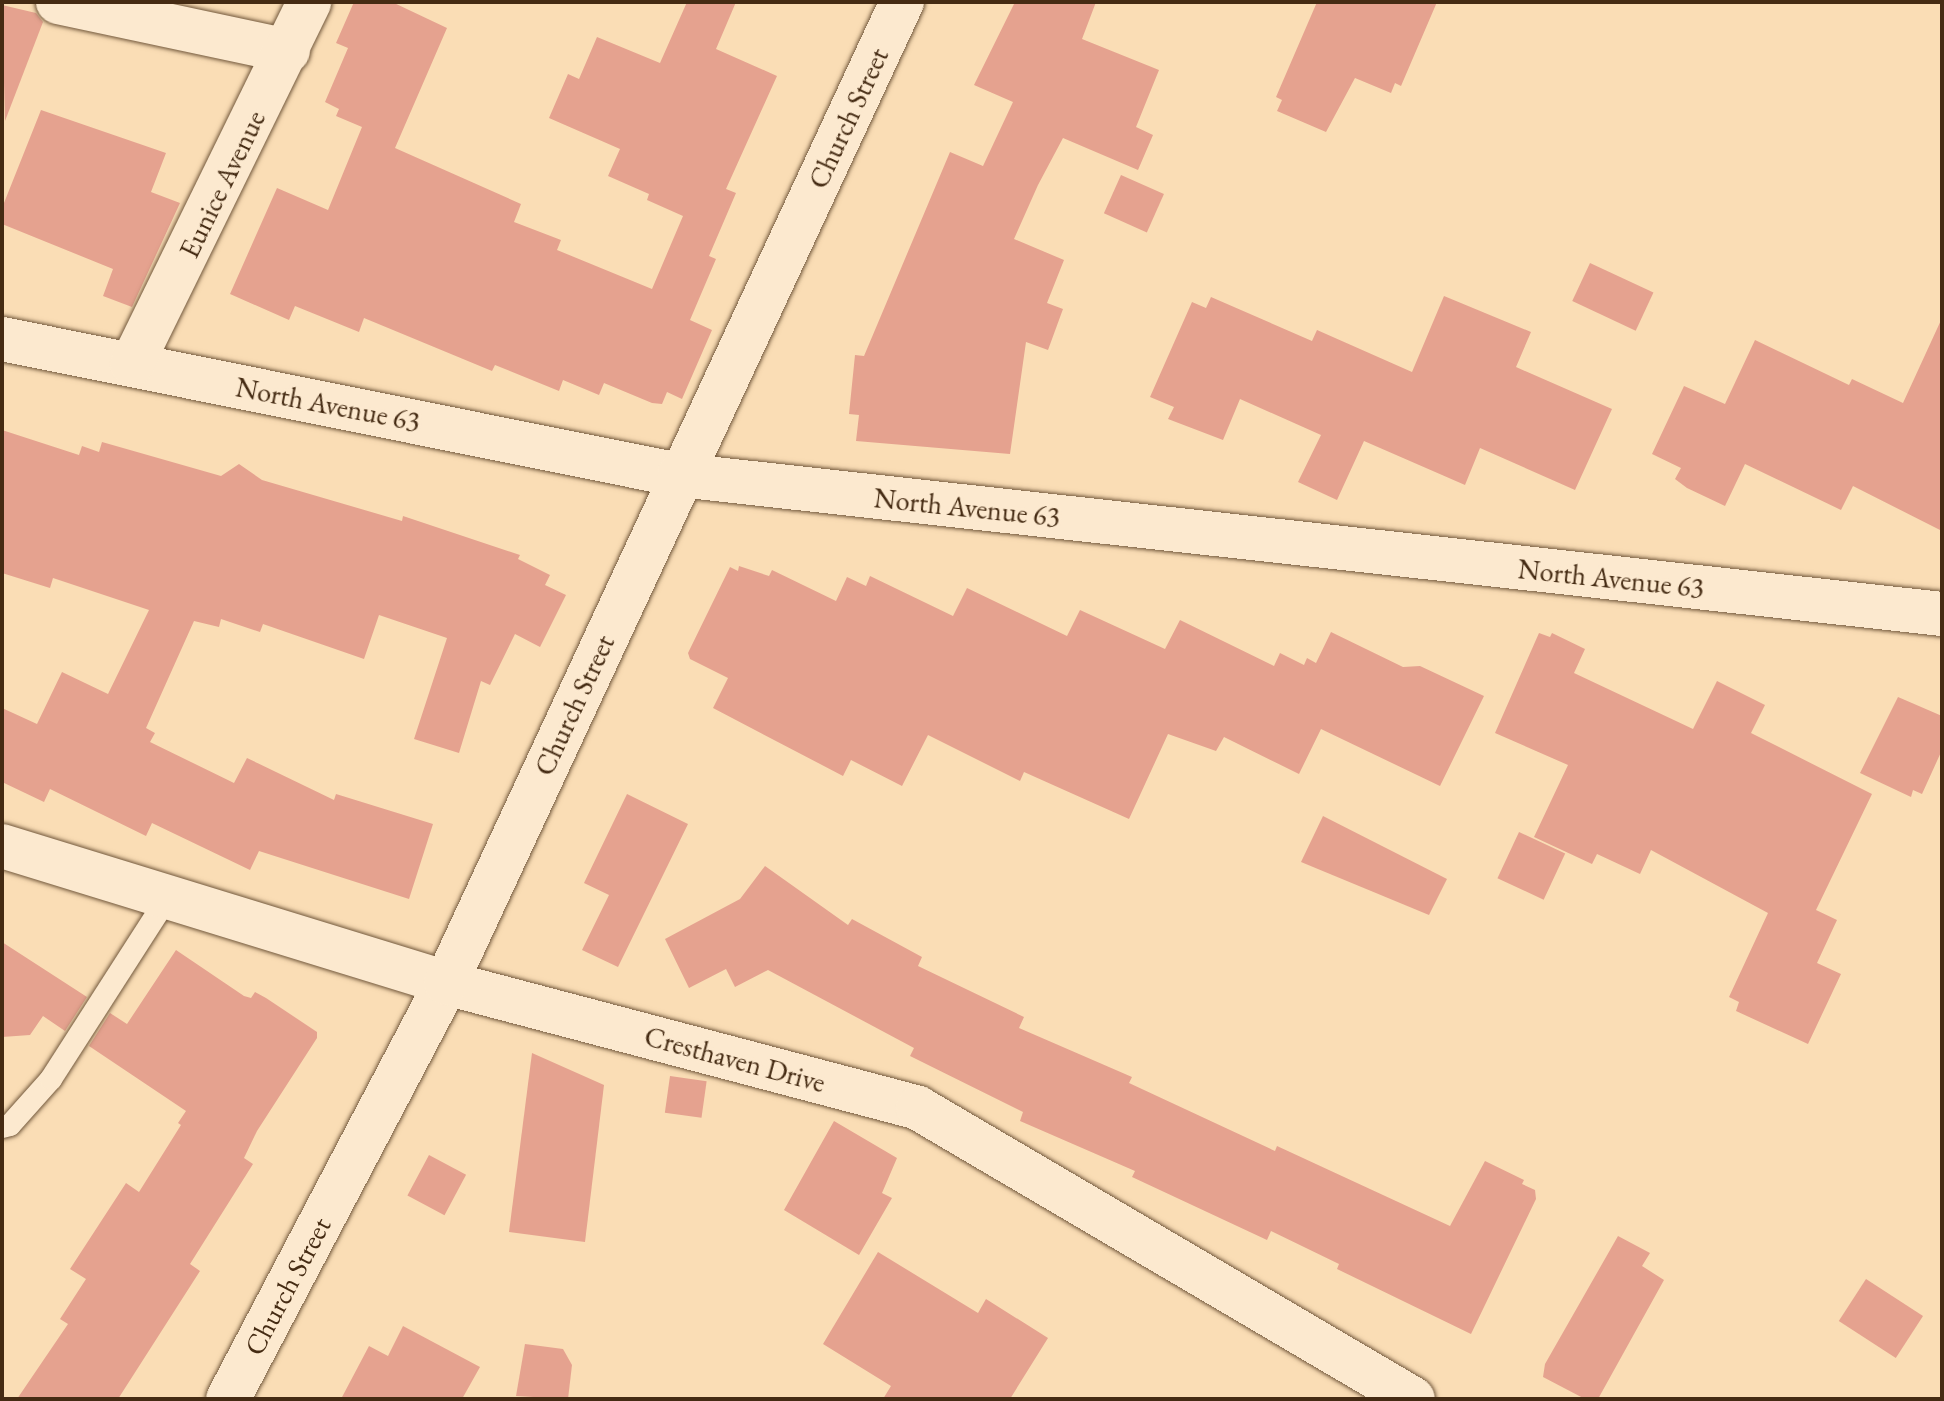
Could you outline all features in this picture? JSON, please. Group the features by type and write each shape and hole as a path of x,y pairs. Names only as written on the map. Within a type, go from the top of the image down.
{"street":[{"path":"58,2 288,51"},
{"name":"Eunice Avenue","path":"132,364 288,51 309,2"},
{"name":"Church Street","path":"228,1399 446,983 679,475 902,2"},
{"name":"North Avenue 63","path":"2,339 679,475 1942,614"},
{"name":"Cresthaven Drive","path":"2,846 446,983 918,1108 1413,1399"}],"lane":[{"path":"2,1127 10,1125 51,1079 168,897"}],"building":[{"path":"354,2 392,2 447,28 395,148 521,204 514,222 561,240 557,250 652,289 683,216 647,200 649,194 608,176 620,149 549,118 568,74 579,79 597,37 660,63 687,2 736,2 716,49 777,76 726,189 736,193 709,256 716,259 690,320 712,330 682,399 667,392 662,404 652,403 604,383 599,395 563,380 559,391 495,365 492,371 364,318 359,332 295,306 289,320 230,294 277,188 328,210 362,127 336,116 339,109 325,102 348,48 336,43"},
{"path":"1015,2 1096,2 1082,39 1159,70 1136,127 1153,135 1138,170 1063,138 1038,185 1014,239 1064,260 1047,303 1063,309 1048,350 1026,342 1010,454 856,441 859,415 849,414 855,355 864,356 950,152 983,166 1013,102 974,85"},
{"path":"1317,2 1437,2 1401,86 1395,83 1391,93 1355,78 1326,132 1277,111 1282,100 1276,97"},
{"path":"2,5 36,13 43,22 5,121"},
{"path":"41,110 166,153 151,192 180,203 132,307 103,296 113,269 2,224 2,208"},
{"path":"1121,175 1164,194 1147,232 1104,213"},
{"path":"1590,263 1653,293 1636,331 1572,301"},
{"path":"1444,296 1531,332 1516,367 1612,409 1575,490 1480,448 1465,485 1364,441 1337,500 1298,482 1321,435 1240,399 1223,440 1168,419 1174,407 1150,397 1192,302 1206,308 1211,297 1312,341 1317,330 1412,372"},
{"path":"1942,318 1942,531 1853,486 1841,510 1745,464 1725,506 1687,488 1675,479 1681,468 1652,454 1684,386 1725,404 1755,340 1849,385 1852,379 1903,403"},
{"path":"2,430 79,455 82,446 99,452 102,442 221,476 239,464 262,480 402,521 403,516 520,555 518,559 550,575 545,585 566,595 540,647 515,634 490,685 481,681 459,753 414,739 447,638 379,615 364,659 263,624 260,632 221,619 219,627 194,621 146,728 155,733 150,742 234,783 247,758 334,800 336,794 433,824 409,899 259,851 250,870 152,823 146,836 50,789 44,802 2,782 2,708 37,724 62,672 108,694 149,610 53,578 50,588 2,573"},
{"path":"739,566 769,576 772,570 836,601 847,577 866,586 870,576 953,616 967,588 1067,636 1080,610 1165,649 1180,620 1274,666 1280,653 1304,665 1307,658 1316,663 1331,632 1403,667 1420,666 1484,696 1440,786 1321,729 1299,774 1224,737 1216,751 1168,734 1129,819 1024,772 1020,781 928,735 902,786 851,760 843,776 713,708 728,678 690,659 688,653 730,567 738,571"},
{"path":"1539,633 1550,637 1552,633 1585,649 1574,673 1693,729 1717,681 1765,705 1751,733 1872,794 1816,910 1837,920 1817,963 1841,974 1808,1044 1736,1011 1739,1002 1729,997 1768,913 1651,850 1640,874 1597,854 1592,864 1534,837 1568,765 1495,733"},
{"path":"1898,697 1942,716 1942,750 1922,794 1913,790 1911,797 1860,773"},
{"path":"627,794 688,824 618,967 582,950 609,895 584,883"},
{"path":"1323,816 1447,879 1429,915 1301,862"},
{"path":"1519,832 1565,854 1544,900 1497,878"},
{"path":"765,866 848,925 852,919 922,957 918,966 1024,1017 1019,1028 1132,1077 1129,1083 1275,1151 1277,1146 1450,1226 1485,1161 1524,1180 1522,1184 1535,1190 1536,1199 1471,1334 1337,1269 1339,1264 1271,1231 1267,1240 1132,1177 1135,1171 1020,1121 1023,1112 910,1056 914,1048 768,970 735,987 726,969 689,988 665,939 740,899"},
{"path":"2,942 87,997 65,1031 43,1016 30,1035 2,1037"},
{"path":"176,950 244,996 251,998 255,992 266,998 317,1032 317,1038 257,1131 244,1158 253,1164 190,1264 200,1271 118,1399 17,1399 68,1324 60,1319 86,1279 70,1269 126,1183 139,1192 181,1125 178,1123 186,1111 89,1046 110,1013 127,1024"},
{"path":"532,1053 604,1085 585,1242 509,1232"},
{"path":"670,1076 707,1081 701,1118 665,1113"},
{"path":"834,1121 897,1158 882,1193 892,1198 859,1255 784,1210"},
{"path":"429,1155 466,1175 444,1215 407,1196"},
{"path":"1618,1236 1650,1253 1642,1266 1664,1280 1598,1399 1585,1399 1543,1377 1545,1364"},
{"path":"878,1252 978,1313 986,1299 1048,1338 1010,1399 883,1399 891,1386 823,1344"},
{"path":"1866,1279 1923,1316 1896,1358 1839,1321"},
{"path":"403,1326 480,1367 462,1399 341,1399 369,1346 388,1356"},
{"path":"525,1344 563,1349 572,1365 568,1399 516,1396"}]}
